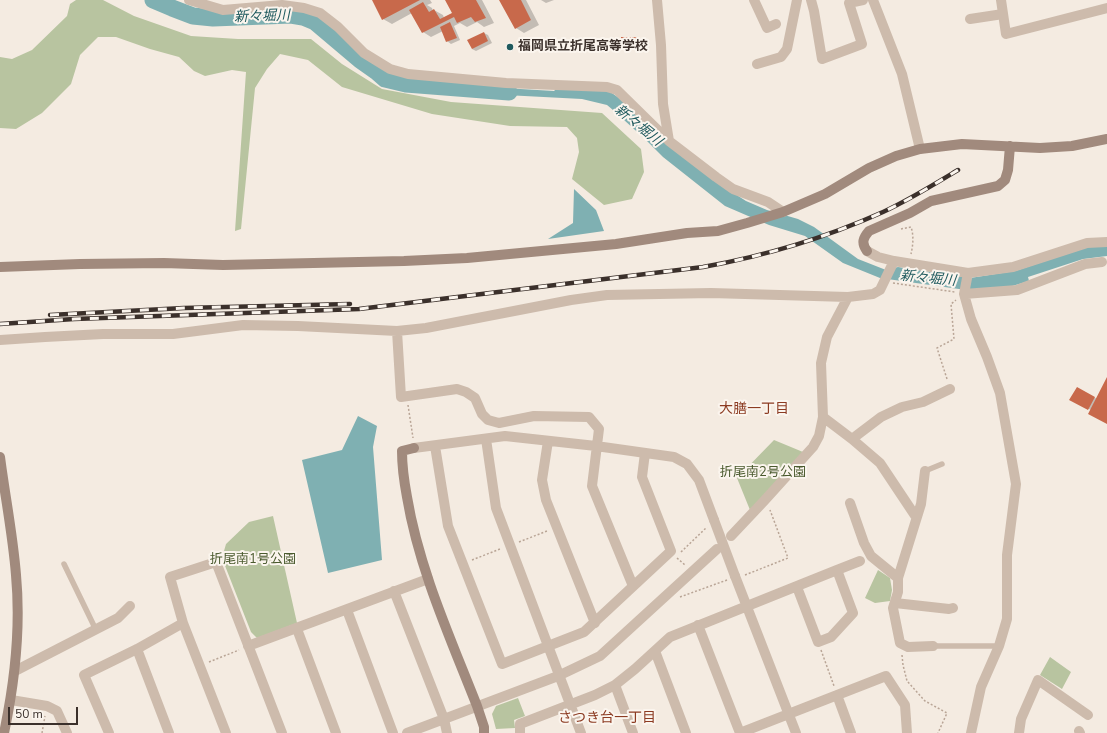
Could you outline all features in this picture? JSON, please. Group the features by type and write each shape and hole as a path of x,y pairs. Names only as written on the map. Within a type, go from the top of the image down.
{"street":[{"path":"188,0 223,10 282,5 304,8 320,13 338,27 364,53 390,69 408,74 506,83 607,87 617,90 670,141 716,177 734,189 768,202 782,212"},
{"path":"657,0 661,45 663,104 670,141"},
{"path":"754,0 767,28 776,24"},
{"path":"757,64 781,57 787,49 797,0"},
{"path":"811,0 822,59 862,44 849,3 863,0"},
{"path":"873,0 902,74 920,148"},
{"path":"1001,0 1006,34 1107,8"},
{"path":"970,19 1003,14"},
{"path":"0,267 80,264 223,265 397,261 467,258 616,244 687,233 718,231 782,212 825,194 869,168 896,156 920,148 962,144 1040,148 1072,146 1107,139"},
{"path":"1010,146 1008,170 1005,180 998,186 931,201 910,213 869,231 864,236 864,247 867,251 893,264 909,264 968,273 1013,267 1087,242 1107,242"},
{"path":"964,294 1016,290 1085,264 1104,262"},
{"path":"0,340 103,334 173,334 243,325 397,331 426,328 606,295 711,293 848,297 873,294 880,290 893,264"},
{"path":"968,273 964,294 971,320 987,357 1000,393 1016,484 1007,556 1006,620 999,646 981,687 971,733"},
{"path":"731,536 813,447 819,436 823,417 821,363 827,337 848,297"},
{"path":"397,331 401,397 457,389 466,392 475,398 482,414 488,420 499,423 534,416 589,417 599,429 592,486 633,586"},
{"path":"852,439 881,417 902,407 923,402 950,389"},
{"path":"823,417 880,463 916,517"},
{"path":"484,733 484,727 477,706 428,579 416,543 402,464 402,451 414,446 435,446 505,436 596,446 674,457 687,464 699,480 712,522 736,577 796,733"},
{"path":"486,439 496,508 558,676 581,733"},
{"path":"548,441 542,480 546,500 595,623"},
{"path":"435,446 448,526 502,664 584,632 672,551 642,477 645,453"},
{"path":"0,457 4,511 17,582 17,638 15,671 4,733"},
{"path":"925,471 921,504 898,578 898,592 893,608 900,643 908,646 933,646"},
{"path":"850,503 870,556 898,578"},
{"path":"407,733 558,676 600,656 717,549"},
{"path":"520,733 520,724 595,695 615,685 670,637 860,561"},
{"path":"226,733 184,623 170,578 216,562 282,733"},
{"path":"797,587 818,642 831,637 853,613 837,570"},
{"path":"248,646 428,579"},
{"path":"394,591 444,719 447,733"},
{"path":"895,603 949,609 953,608"},
{"path":"15,671 118,618 130,606"},
{"path":"346,610 393,733"},
{"path":"109,733 84,675 137,649 184,623"},
{"path":"698,625 740,733 886,676 905,705 906,733"},
{"path":"297,629 336,733"},
{"path":"137,649 169,733"},
{"path":"654,651 686,733"},
{"path":"1019,733 1021,719 1038,680 1088,715"},
{"path":"615,685 633,733"},
{"path":"837,695 852,733"},
{"path":"11,700 47,706 57,711 67,733"}],"lane":[{"path":"925,471 942,464"},
{"path":"64,564 96,630"},
{"path":"933,646 999,646"}],"path":[{"path":"898,229 911,227 913,232 909,264"},
{"path":"884,281 964,294"},
{"path":"950,389 936,348 954,339 951,304 964,294"},
{"path":"408,401 414,446"},
{"path":"680,597 788,558 768,504"},
{"path":"691,572 676,556 712,522"},
{"path":"463,564 557,527"},
{"path":"818,642 837,695"},
{"path":"900,643 907,681 924,701 947,713 938,733"},
{"path":"200,666 248,646"},
{"path":"42,733 47,706"}],"green space":[{"path":"76,0 103,0 134,16 191,36 238,39 311,39 342,64 382,89 451,102 602,113 641,149 644,172 632,199 604,205 572,179 579,152 577,138 567,127 510,126 432,114 342,87 308,60 280,54 267,69 255,88 241,229 235,231 246,72 232,70 205,76 194,71 179,57 116,37 98,37 80,55 71,84 42,113 16,129 0,128 0,57 12,59 32,50 67,16 70,4"},
{"name":"折尾南2号公園","path":"774,440 803,452 750,510 737,478"},
{"name":"折尾南1号公園","path":"273,516 297,623 257,638 251,632 222,558 226,544 249,522"},
{"path":"878,570 890,578 892,590 890,601 875,603 865,598"},
{"path":"1050,657 1071,672 1062,689 1040,675"},
{"path":"518,698 525,716 514,720 515,728 496,729 492,714 496,706"}],"water":[{"path":"487,87 554,91 557,88 609,91 715,181 746,201 767,210 798,219 814,227 858,259 886,270 898,267 970,278 1015,271 1088,247 1107,245 1107,256 1083,259 1028,277 1029,281 1009,287 990,290 959,289 880,278 843,263 805,236 769,225 725,206 663,157 607,105 582,99 486,94"},
{"path":"574,189 596,210 604,231 548,239 573,223"},
{"path":"358,416 377,426 373,447 382,560 328,573 302,460 342,450"}],"building":[{"path":"372,0 420,0 382,20"},
{"path":"445,0 476,0 486,18 475,22 471,17 457,23 454,17 422,33 409,10 423,2 429,12 434,9 440,19 452,13"},
{"path":"499,0 521,0 531,20 515,29"},
{"path":"450,22 457,38 446,42 440,27"},
{"path":"484,32 488,41 472,49 467,40"},
{"path":"621,37 638,37 638,43 621,43"},
{"path":"1107,377 1107,424 1088,414"},
{"path":"1077,387 1095,397 1088,410 1069,400"}],"waterway":[{"name":"新々堀川","path":"153,0 193,16 213,18 291,15 303,17 315,22 385,79 406,84 509,92"}],"railway":[{"path":"0,324 74,319 359,309 703,267 772,252 839,230 893,207 958,170"},
{"path":"50,315 184,308 350,304"}],"place":[{"name":"福岡県立折尾高等学校","path":"510,47"}],"district":[{"name":"大膳一丁目","path":"754,410"},
{"name":"さつき台一丁目","path":"607,719"}]}
